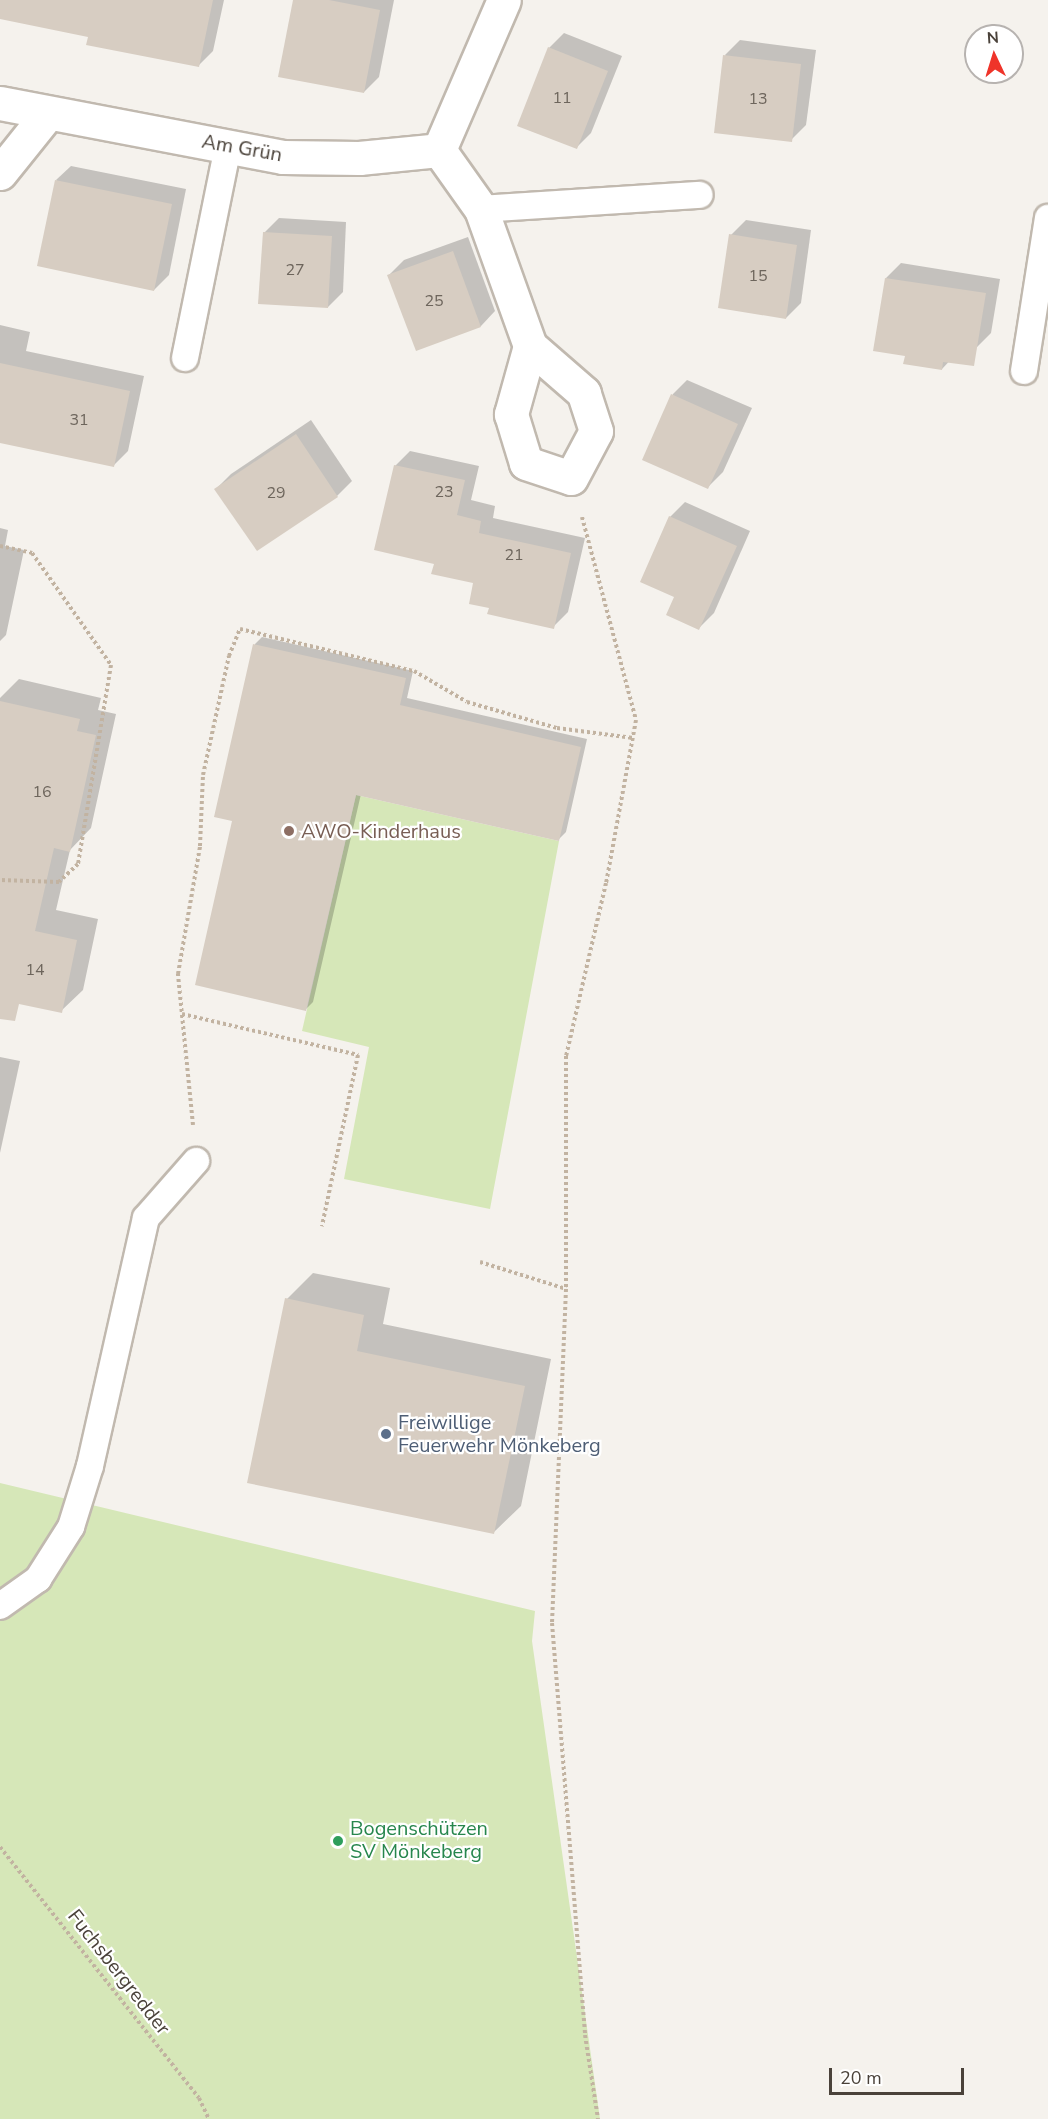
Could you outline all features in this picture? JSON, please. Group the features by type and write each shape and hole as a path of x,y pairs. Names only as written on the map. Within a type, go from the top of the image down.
{"street":[{"path":"504,0 439,150 482,209 530,346 584,393 596,431 571,478 526,463 511,414 530,346"},
{"name":"Am Grün","path":"0,103 283,157 359,158 439,150"},
{"path":"0,173 48,113"}],"lane":[{"path":"185,358 228,147"},
{"path":"482,209 700,195"},
{"path":"1024,371 1048,218"},
{"path":"0,1606 39,1579 70,1527 90,1466 146,1218 196,1161"}],"path":[{"path":"571,478 636,720 606,883 566,1056 566,1288 552,1623 585,2035 598,2119"},
{"path":"0,546 32,553 111,665 78,864 59,882 0,880"},
{"path":"196,1161 178,974 200,846 203,775 229,656 240,629 414,672 467,702 557,728 633,738"},
{"path":"182,1014 358,1055 322,1226"},
{"path":"480,1262 566,1288"},
{"name":"Fuchsbergredder","path":"0,1847 199,2098 209,2119"}],"green space":[{"path":"356,795 559,841 490,1209 344,1179 369,1047 302,1031"},
{"path":"0,1483 535,1611 532,1641 600,2119 0,2119"}],"building":[{"path":"0,0 213,0 199,67 86,45 88,37 0,19"},
{"path":"293,0 329,0 380,10 364,93 278,77"},
{"path":"548,47 608,71 577,149 517,126"},
{"path":"723,55 801,64 792,142 714,133"},
{"path":"55,180 172,204 154,291 37,266"},
{"path":"263,232 332,236 328,308 258,304"},
{"path":"729,234 797,245 786,319 718,308"},
{"path":"453,251 481,327 416,351 387,275"},
{"path":"885,278 986,293 974,366 943,362 942,370 903,364 905,356 873,351"},
{"path":"0,363 130,391 114,467 0,443"},
{"path":"671,394 738,424 708,489 642,460"},
{"path":"296,434 338,497 257,551 214,489"},
{"path":"394,465 465,480 457,515 481,521 479,533 571,553 554,629 487,614 489,608 469,604 473,583 431,574 434,564 374,550"},
{"path":"669,516 737,546 699,630 666,615 674,597 640,582"},
{"name":"AWO-Kinderhaus","path":"253,644 406,678 400,705 581,747 559,841 356,795 306,1011 195,985 232,821 214,817"},
{"path":"0,701 80,719 77,731 96,735 70,852 54,848 35,931 77,940 62,1013 19,1004 15,1021 0,1019"},
{"name":"Freiwillige Feuerwehr Mönkeberg","path":"285,1298 364,1315 357,1351 525,1386 494,1534 247,1483"}],"place":[{"name":"AWO-Kinderhaus","path":"289,831"},
{"name":"Freiwillige Feuerwehr Mönkeberg","path":"386,1434"},
{"name":"Bogenschützen SV Mönkeberg","path":"338,1841"}]}
